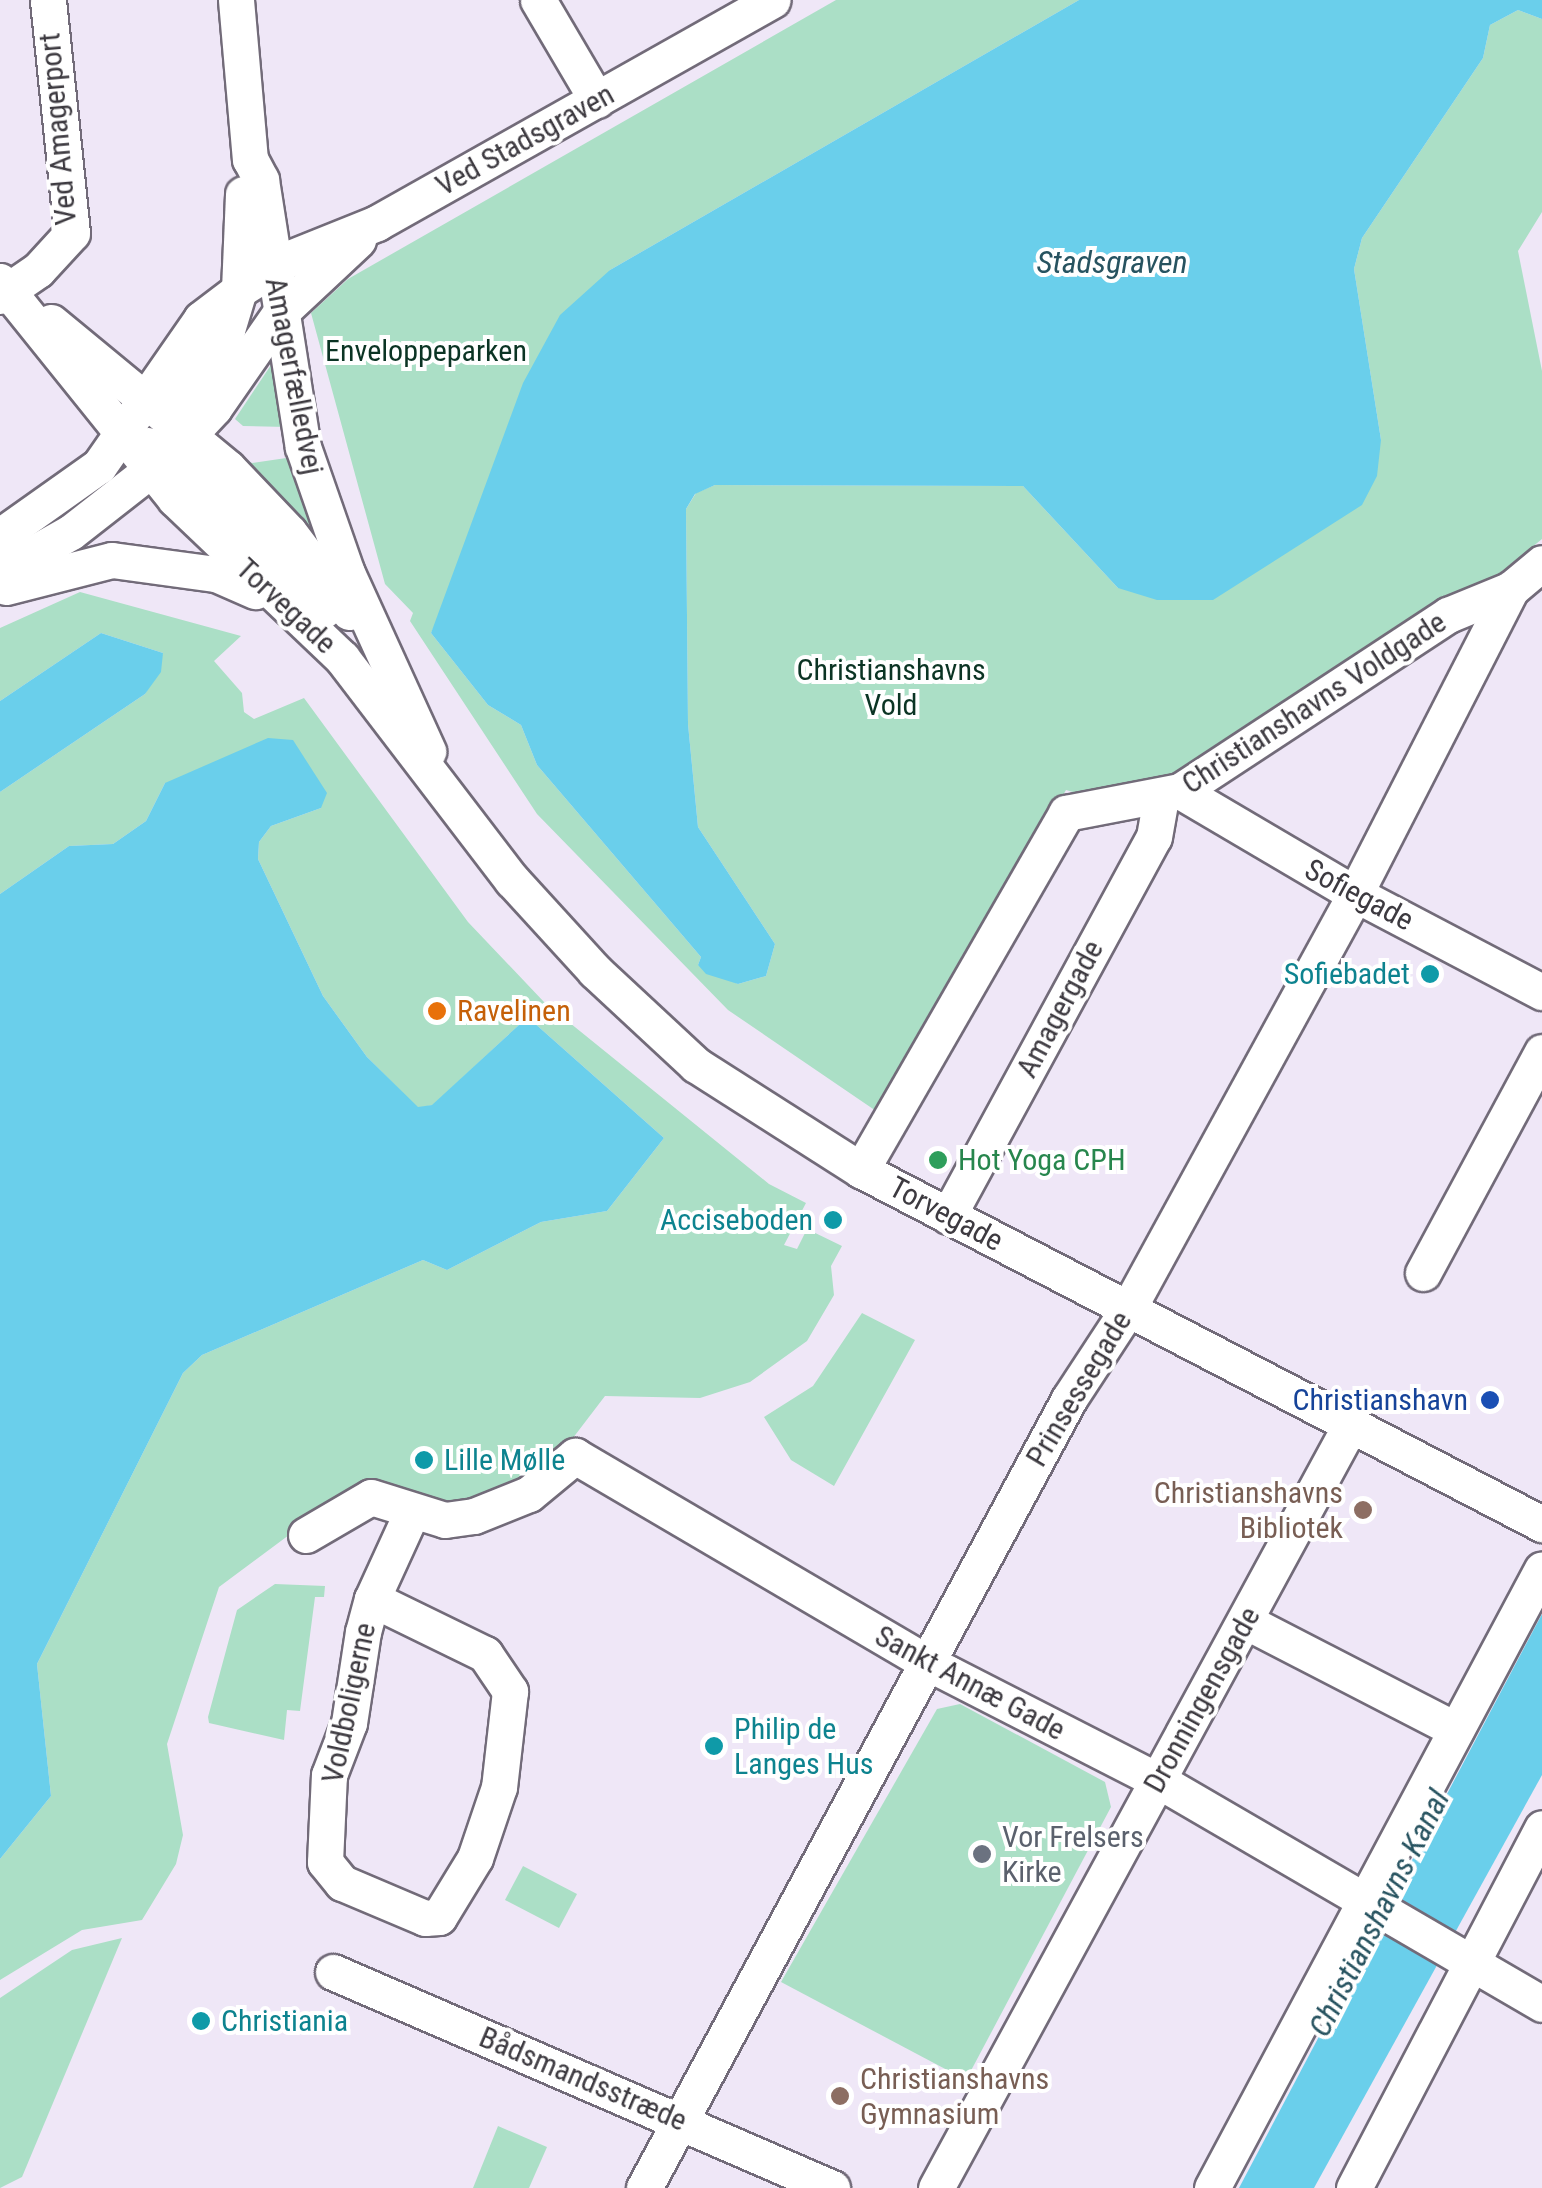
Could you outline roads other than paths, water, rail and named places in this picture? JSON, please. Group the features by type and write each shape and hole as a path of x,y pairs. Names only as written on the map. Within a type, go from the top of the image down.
{"street":[{"name":"Ved Amagerport","path":"2,288 38,270 72,233 48,0"},
{"name":"Amagerfælledvej","path":"236,0 250,159 261,180 305,457 384,658 408,697"},
{"path":"538,0 597,100"},
{"name":"Ved Stadsgraven","path":"153,445 201,319 239,290 272,268 378,223 773,0"},
{"name":"Amagerfælledvej","path":"239,290 242,182 250,159"},
{"path":"0,572 70,532 280,313 378,223"},
{"path":"2,288 153,445 408,697"},
{"path":"0,536 153,445"},
{"name":"Torvegade","path":"153,445 275,600 330,644 512,880 595,971 726,1089 861,1170 1542,1524"},
{"name":"Torvegade","path":"153,445 288,532 384,658"},
{"path":"0,589 112,560 216,574 275,600"},
{"name":"Christianshavns Voldgade","path":"861,1170 1066,813 1075,807 1171,794 1448,616 1512,589 1542,563"},
{"name":"Prinsessegade","path":"644,2188 1069,1399 1128,1309 1355,894 1512,589"},
{"name":"Torvegade","path":"408,697 440,784"},
{"name":"Sofiegade","path":"1171,794 1542,992"},
{"name":"Amagergade","path":"948,1216 1154,837 1171,794"},
{"path":"1423,1273 1542,1052"},
{"name":"Dronningensgade","path":"936,2188 1128,1824 1159,1781 1352,1422"},
{"name":"Sankt Annæ Gade","path":"411,1514 445,1520 503,1507 575,1456 928,1663 1159,1781 1470,1965"},
{"path":"306,1535 371,1498 411,1514"},
{"name":"Voldboligerne","path":"372,1600 486,1654 510,1691 500,1787 475,1858 449,1910 439,1917 425,1918 342,1882 325,1862 329,1775 349,1723 372,1600 411,1514"},
{"path":"1212,2188 1367,1906 1542,1569"},
{"path":"1247,1622 1456,1730"},
{"path":"1354,2188 1542,1828"},
{"path":"1470,1965 1542,2004"},
{"name":"Bådsmandsstræde","path":"333,1972 678,2124 703,2128 832,2188"}],"water":[{"name":"Stadsgraven","path":"1079,0 1542,0 1542,19 1518,10 1490,25 1483,58 1362,238 1354,269 1381,440 1377,476 1362,505 1213,600 1157,600 1118,588 1023,486 715,485 695,494 686,509 688,724 698,827 775,944 766,976 738,984 706,974 698,965 701,957 537,765 521,725 488,705 431,633 523,383 560,315 610,270"},
{"path":"101,633 163,653 161,672 145,694 0,792 0,701"},
{"path":"268,738 293,740 327,793 321,808 271,826 259,842 258,859 323,996 367,1057 418,1107 432,1105 520,1024 532,1021 664,1138 607,1211 541,1222 447,1270 423,1260 202,1355 183,1373 37,1664 51,1796 0,1859 0,894 69,846 113,844 146,821 165,783"},
{"name":"Christianshavns Kanal","path":"1542,1614 1542,1775 1314,2188 1239,2188"}],"place":[{"name":"Sofiebadet","path":"1430,974"},
{"name":"Ravelinen","path":"437,1011"},
{"name":"Hot Yoga CPH","path":"938,1160"},
{"name":"Acciseboden","path":"833,1220"},
{"name":"Christianshavn","path":"1490,1400"},
{"name":"Lille Mølle","path":"424,1460"},
{"name":"Christianshavns Bibliotek","path":"1363,1510"},
{"name":"Philip de Langes Hus","path":"714,1746"},
{"name":"Vor Frelsers Kirke","path":"982,1854"},
{"name":"Christiania","path":"201,2021"},
{"name":"Christianshavns Gymnasium","path":"840,2096"}],"park label":[{"name":"Enveloppeparken","path":"426,351"},
{"name":"Christianshavns Vold","path":"891,687"}]}
